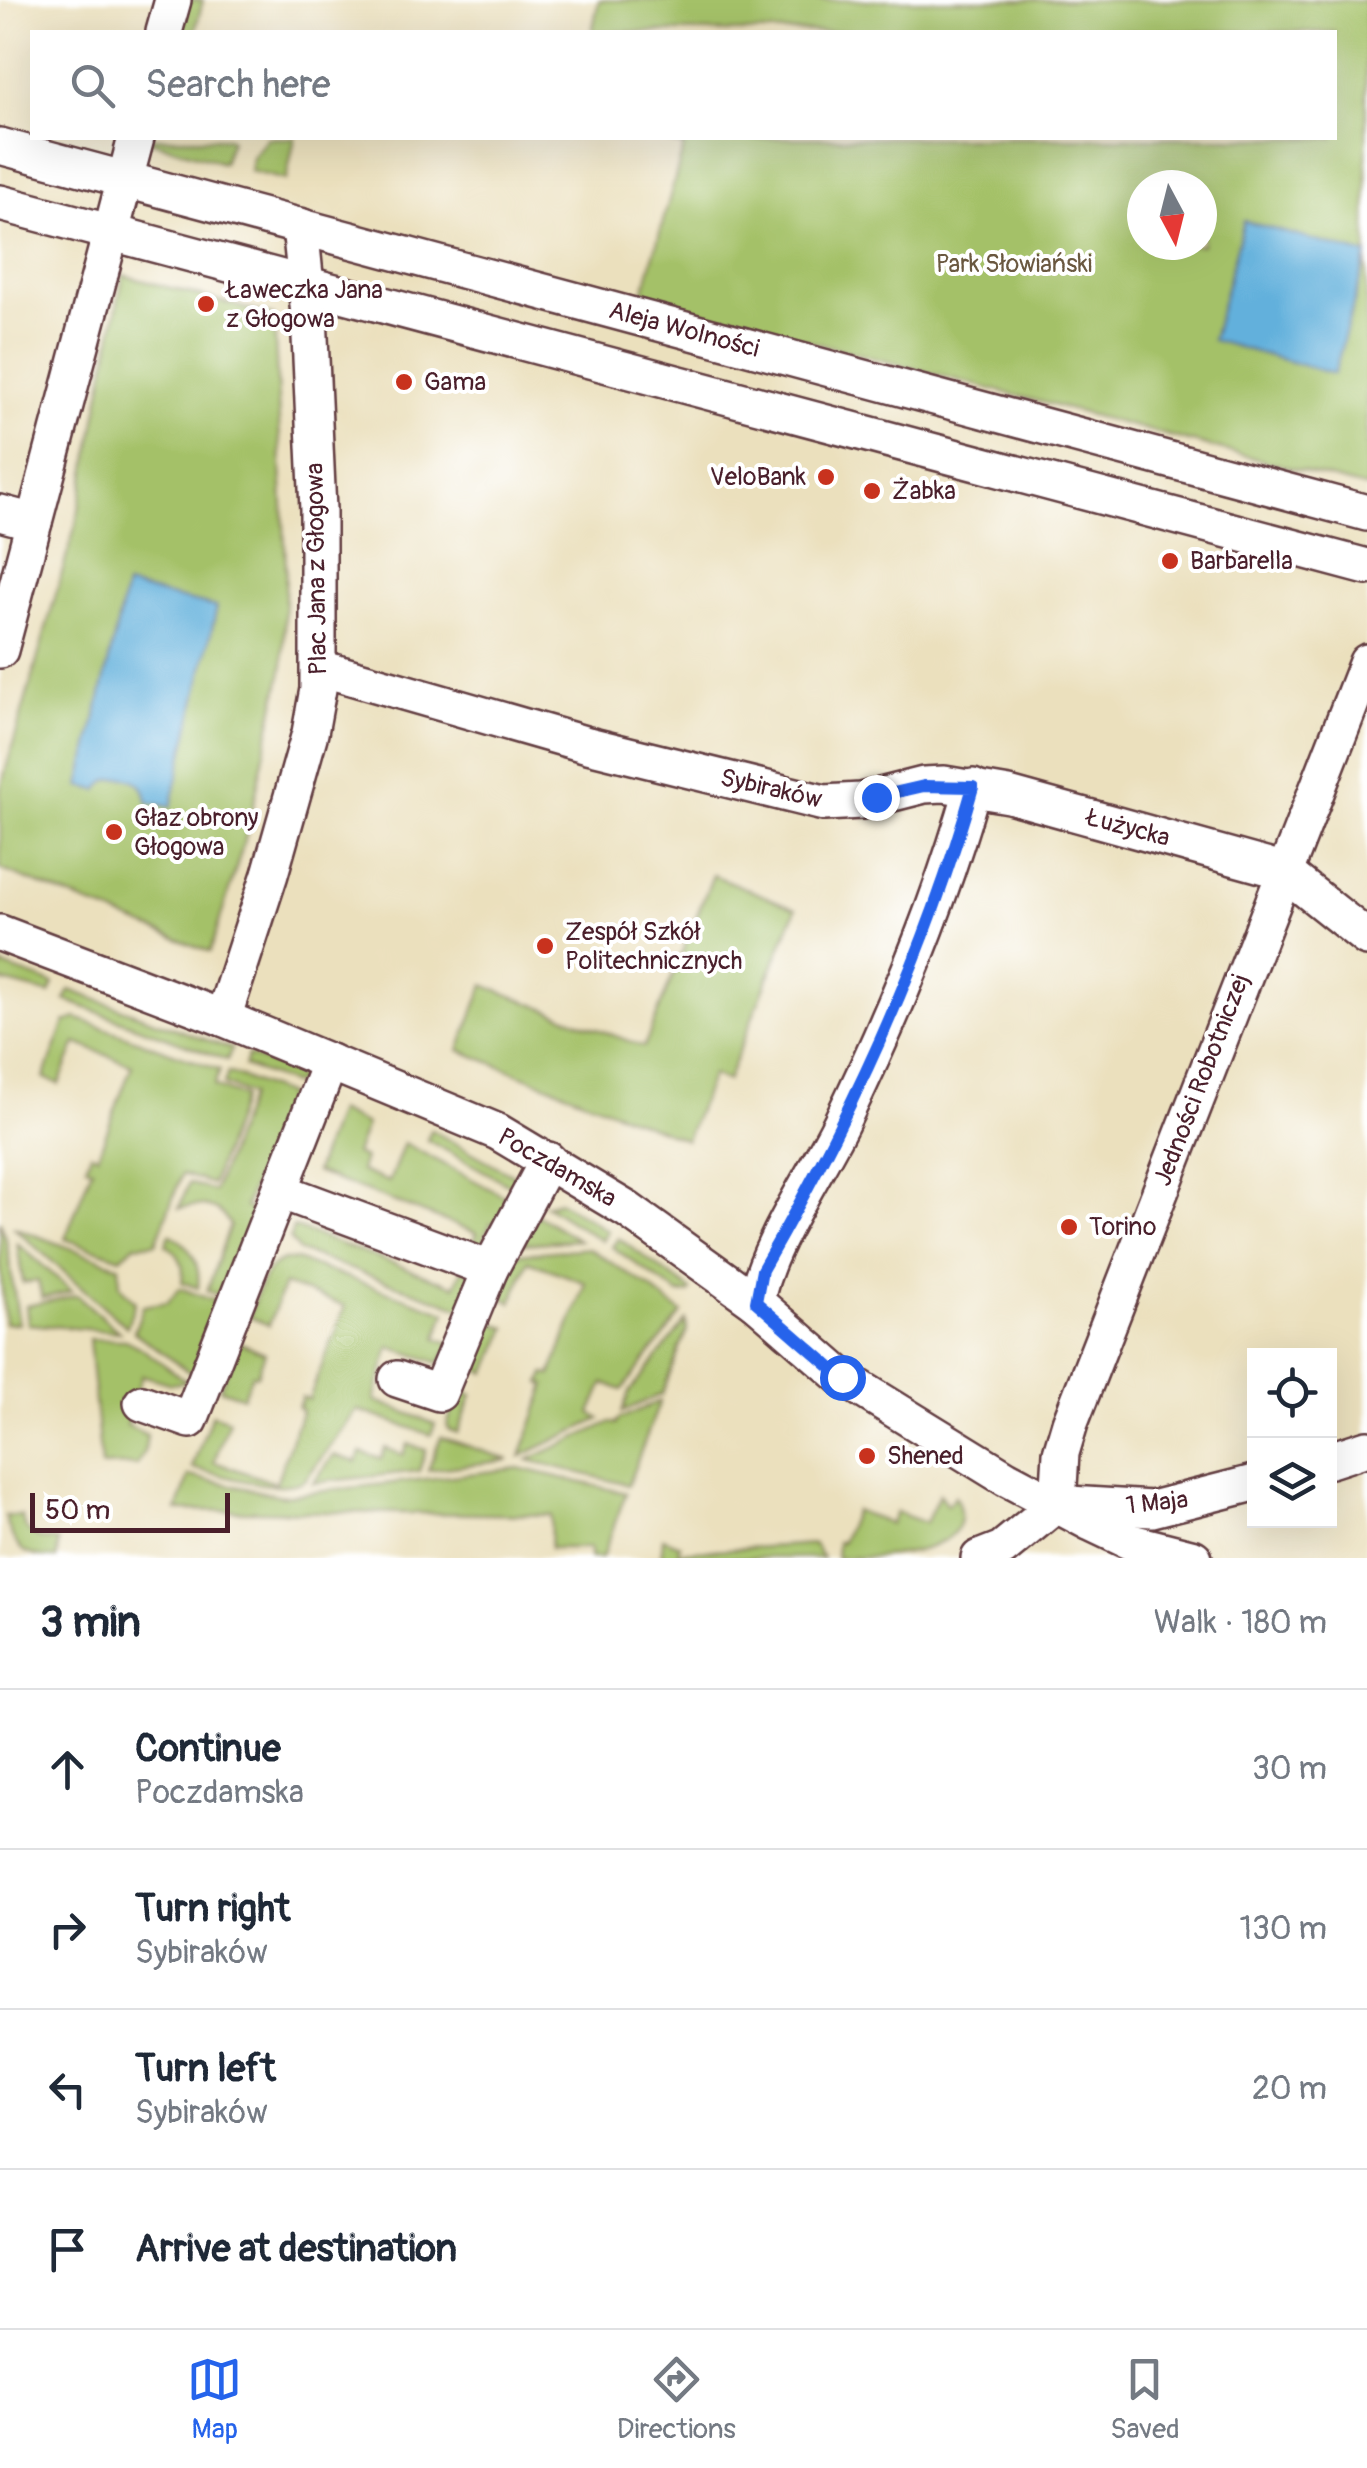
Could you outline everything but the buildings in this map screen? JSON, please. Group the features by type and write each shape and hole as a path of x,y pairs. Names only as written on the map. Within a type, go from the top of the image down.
{"street":[{"path":"164,30 172,0"},
{"path":"0,650 17,518 135,140"},
{"name":"Aleja Wolności","path":"0,146 1367,513"},
{"path":"0,203 1367,567"},
{"name":"Plac Jana z Głogowa","path":"223,1018 310,733 320,668 318,510 300,226"},
{"name":"Jedności Robotniczej","path":"1058,1503 1061,1454 1070,1422 1367,662"},
{"name":"Sybiraków","path":"320,668 588,745 824,803 924,786 973,787"},
{"path":"756,1302 762,1270 818,1170 890,1020 953,858 973,787"},
{"name":"Łużycka","path":"973,787 1283,871"},
{"path":"1283,871 1367,938"},
{"name":"Poczdamska","path":"0,933 223,1018 498,1132 628,1210 756,1302 842,1377 1006,1478 1132,1542 1194,1558"},
{"path":"142,1404 190,1420 330,1062"},
{"path":"397,1378 439,1393 490,1269 548,1160"},
{"path":"280,1192 490,1269"},
{"path":"1337,1458 1367,1448"},
{"name":"1 Maja","path":"1058,1503 1152,1509 1247,1485"},
{"path":"979,1558 1002,1548 1058,1503"}],"green space":[{"path":"187,0 203,0 196,30 179,30"},
{"name":"Park Słowiański","path":"599,0 1366,0 1367,488 642,297 684,146 662,140 1337,140 1337,30 592,30"},
{"path":"149,140 231,140 223,163"},
{"path":"265,140 295,140 286,180 250,171 252,157"},
{"path":"123,275 274,316 286,567 283,666 249,826 210,952 0,869 0,790 77,520"},
{"path":"713,875 796,909 727,1081 712,1075 686,1140 459,1050 484,985 644,1047"},
{"path":"0,965 54,984 50,994 0,981"},
{"path":"70,990 232,1049 227,1060 65,1000"},
{"path":"76,1018 220,1070 214,1086 243,1097 212,1184 182,1174 156,1243 134,1245 121,1258 65,1239 92,1168 86,1166 91,1153 98,1155 132,1065 76,1043 59,1084 44,1078 65,1022"},
{"path":"248,1055 292,1072 302,1081 293,1084 244,1066"},
{"path":"228,1072 288,1095 245,1207 259,1213 227,1298 207,1291 230,1225 221,1213 209,1207 179,1208 189,1183 214,1191 250,1095 224,1084"},
{"path":"337,1111 366,1125 355,1154 364,1158 360,1171 389,1182 404,1143 515,1202 495,1225 491,1223 484,1238 494,1243 486,1258 471,1250 477,1233 315,1172"},
{"path":"431,1130 520,1179 522,1192 427,1140"},
{"path":"559,1201 608,1231 602,1241 545,1205"},
{"path":"537,1215 579,1240 522,1244"},
{"path":"0,1221 6,1239 19,1324 5,1323"},
{"path":"13,1227 119,1266 120,1286 135,1302 127,1327"},
{"path":"293,1227 455,1286 462,1269 477,1275 464,1309 299,1251 290,1239"},
{"path":"170,1234 193,1256 198,1288 182,1282 180,1260 166,1245"},
{"path":"618,1238 691,1290 689,1293 679,1294 612,1247"},
{"path":"17,1243 72,1291 42,1298 38,1281 23,1283"},
{"path":"589,1248 682,1313 622,1390 604,1383 591,1413 600,1419 521,1456 546,1385 541,1383 545,1374 551,1375 586,1283 528,1261 512,1302 498,1296 518,1254"},
{"path":"283,1260 297,1260 446,1312 437,1338 452,1344 440,1363 390,1347 374,1400 435,1424 431,1435 357,1410 305,1480 294,1484 250,1482 192,1468 212,1414 229,1420 214,1462 276,1483 302,1410 298,1408 302,1397 309,1399 345,1306 284,1284 269,1325 249,1317 265,1276"},
{"path":"180,1288 225,1305 196,1377 134,1332 143,1306 167,1302"},
{"path":"77,1295 119,1332 28,1324 26,1306"},
{"path":"487,1320 507,1328 486,1373 469,1367"},
{"path":"686,1321 687,1330 662,1394 622,1412 629,1393"},
{"path":"89,1339 125,1340 188,1382 171,1384 142,1375 126,1425 147,1435 137,1465 101,1466"},
{"path":"238,1342 265,1353 243,1397 220,1389"},
{"path":"459,1391 472,1395 458,1433 447,1425"},
{"path":"660,1401 628,1485 528,1460 611,1422 616,1424 619,1419"},
{"path":"441,1437 509,1460 428,1470"},
{"path":"408,1444 426,1450 419,1471 313,1483 334,1455 357,1462 361,1452 381,1459 385,1448 403,1455"},
{"path":"519,1468 626,1493 602,1558 590,1558 590,1548 550,1548 551,1515 177,1510 189,1476 282,1496"},
{"path":"939,1494 947,1505 955,1496 960,1516 954,1532 940,1543 897,1555 836,1558 837,1542 842,1542 855,1510 890,1524 896,1512 926,1523"},
{"path":"5,1516 22,1516 34,1536 58,1541 57,1558 36,1556 22,1549 16,1544"},
{"path":"663,1538 680,1545 678,1552 814,1544 823,1558 661,1558"}],"water":[{"path":"1244,221 1367,255 1334,374 1212,340"},
{"path":"126,586 217,607 171,807 147,802 143,788 127,778 106,781 98,790 80,786"}],"place":[{"name":"Ławeczka Jana z Głogowa","path":"206,304"},
{"name":"Gama","path":"404,382"},
{"name":"VeloBank","path":"826,477"},
{"name":"Żabka","path":"872,491"},
{"name":"Barbarella","path":"1170,561"},
{"name":"Głaz obrony Głogowa","path":"114,832"},
{"name":"Zespół Szkół Politechnicznych","path":"545,946"},
{"name":"Torino","path":"1069,1227"},
{"name":"Shened","path":"867,1456"}],"route":[{"path":"842,1377 756,1302 759,1282 890,1020 953,858 973,787 924,786 876,797"}]}
